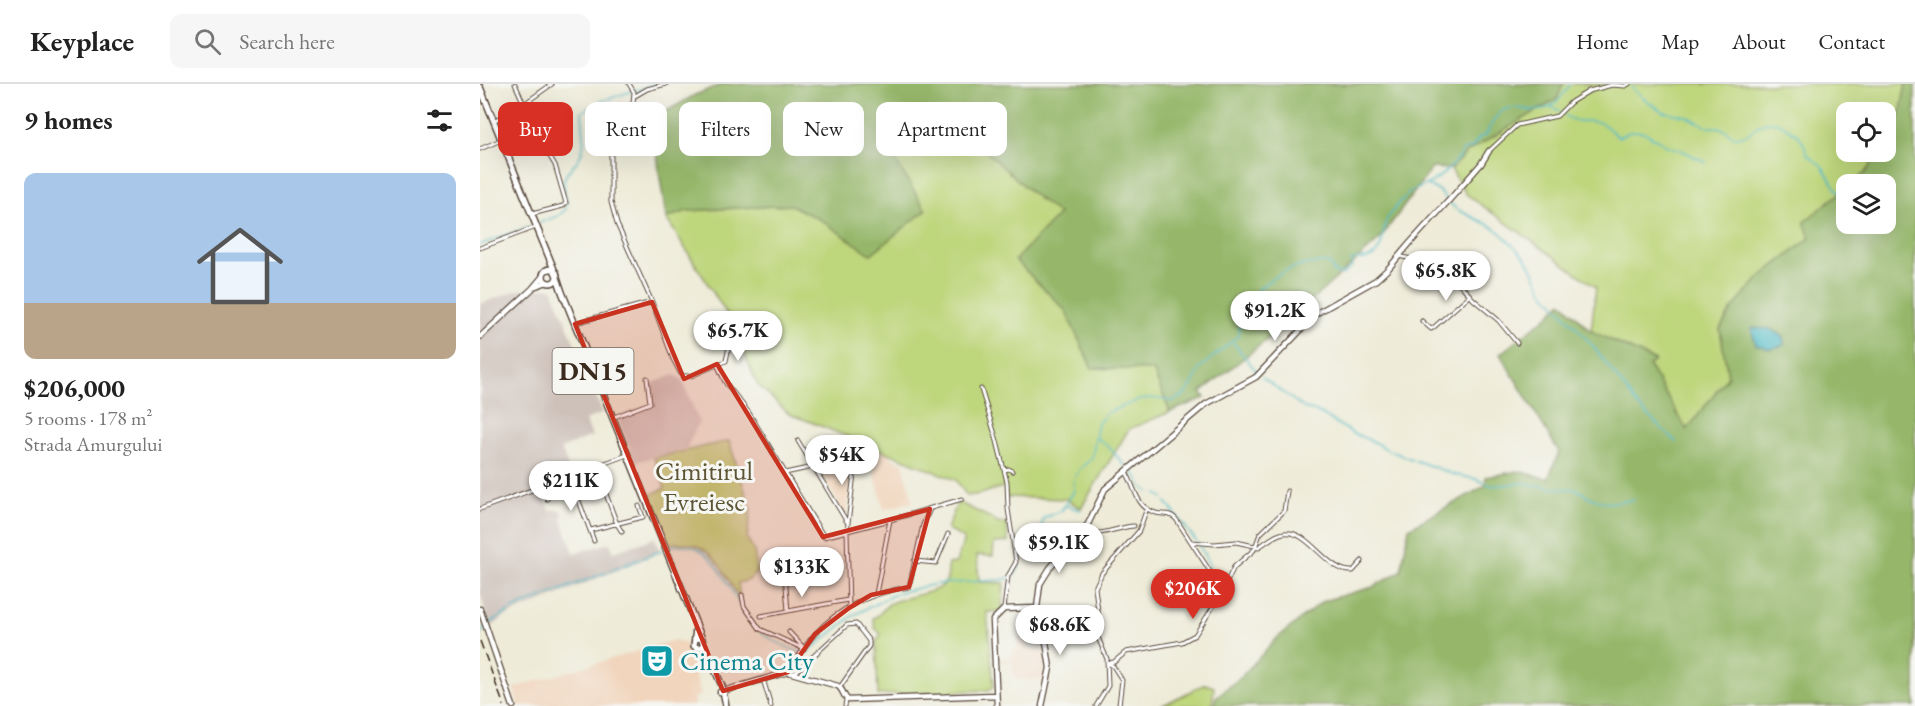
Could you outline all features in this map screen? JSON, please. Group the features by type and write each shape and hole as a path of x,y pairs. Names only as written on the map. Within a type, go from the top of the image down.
{"main road":[{"name":"DN15","path":"480,87 498,132"},
{"name":"DN15","path":"507,156 556,273 574,324 701,644 722,691 725,706"},
{"name":"DN15","path":"545,250 547,278 562,292"},
{"path":"550,269 556,273 556,278 547,278 550,269"},
{"name":"DN15","path":"696,627 695,640 701,644"}],"street":[{"path":"516,84 523,102"},
{"path":"527,102 552,84"},
{"path":"629,84 634,92 632,106 620,115 611,131 611,202 618,227 682,376 691,376 728,358 731,337"},
{"path":"634,92 666,84"},
{"path":"1042,706 1050,668 1042,622 1037,608 1039,586 1044,575 1088,524 1105,489 1206,404 1256,377 1317,314 1376,280 1474,172 1489,151 1517,126 1557,116 1570,102 1589,91 1612,85 1629,84"},
{"path":"493,120 498,117"},
{"path":"480,149 498,141"},
{"path":"531,215 563,206 566,203 555,165 550,156"},
{"path":"480,248 536,227"},
{"path":"1399,256 1446,268 1470,296 1497,320 1517,343"},
{"path":"480,337 547,278"},
{"path":"1422,321 1431,329 1433,328 1470,296"},
{"path":"574,324 652,302"},
{"path":"717,364 725,382 749,413 824,537 962,499"},
{"path":"612,418 650,403 647,378"},
{"path":"981,389 1004,470 1016,562 1008,576 1004,609"},
{"path":"798,441 848,523"},
{"path":"849,608 847,531 855,466 859,465 866,453"},
{"path":"480,509 627,455"},
{"path":"596,467 622,532"},
{"path":"785,473 813,467"},
{"path":"1004,470 1012,471"},
{"path":"1125,470 1136,497 1147,508 1156,513 1168,513 1173,516 1217,582 1221,594"},
{"path":"570,477 594,541"},
{"path":"542,486 547,499"},
{"path":"1107,663 1114,662 1126,652 1182,642 1190,638 1201,627 1234,567 1254,550 1260,534 1284,511 1287,490"},
{"path":"591,530 643,517 639,506"},
{"path":"1096,706 1108,686 1107,663 1097,635 1099,614 1095,588 1102,573 1139,531 1147,508"},
{"path":"788,672 820,629 849,608 876,594 909,587 923,525 930,509"},
{"path":"876,594 890,520"},
{"path":"1082,531 1100,533 1134,526"},
{"path":"1192,542 1236,543 1259,547 1278,534 1288,532 1301,537 1330,562 1346,570 1353,571 1362,561"},
{"path":"914,561 936,563 948,534"},
{"path":"784,562 788,611"},
{"path":"742,595 744,606 760,629 804,650"},
{"path":"761,616 848,600"},
{"path":"997,706 993,624 997,615 1004,609 1037,608"},
{"path":"480,609 513,706"},
{"path":"795,673 847,625 856,624 869,646 840,687"},
{"path":"789,632 804,650"},
{"path":"1107,663 1113,666 1122,680 1119,705"},
{"path":"722,691 788,672 840,687 846,699 845,706"},
{"path":"763,679 771,706"},
{"path":"846,699 996,695"}],"highlighted area":[{"path":"652,302 684,379 717,364 823,537 930,509 909,587 871,595 849,608 815,634 788,672 723,691 575,324"}],"shaded area":[{"path":"552,288 603,413 585,420 592,436 561,449 571,474 540,485 550,510 561,510 563,516 561,518 574,553 610,543 614,552 655,538 661,552 504,617 489,629 480,591 480,304 518,290"},
{"path":"674,375 682,379 699,422 686,449 635,462 617,417 653,403 650,384"},
{"path":"823,437 865,447 879,445 885,447 892,459 903,463 913,502 884,509 869,455 858,469 853,468 846,516 809,452 821,451"},
{"path":"1019,636 1029,636 1030,649 1047,651 1047,680 1018,680 1013,676 1012,661 999,662 999,659 1012,658 1012,651 1017,650"},
{"path":"675,640 688,644 703,667 703,671 695,676 701,695 695,697 695,706 519,706 513,688"}],"green space":[{"path":"723,84 1563,84 1557,99 1467,152 1451,169 1432,168 1379,240 1268,339 1201,392 1205,398 1170,412 1153,370 1092,368 1065,310 1015,260 1059,214 991,156 1007,156 1007,102 876,102 876,156 893,156 926,210 871,254 819,219 791,205 687,211 666,218 657,156 667,156 667,111 679,104 679,156 771,156 771,102 683,102"},
{"path":"1563,84 1906,84 1900,116 1896,123 1896,102 1836,102 1836,162 1872,162 1863,174 1836,174 1836,196 1805,222 1810,238 1759,278 1733,308 1720,329 1728,376 1687,430 1649,366 1654,360 1591,331 1596,287 1466,194 1451,169 1467,152 1557,99"},
{"path":"1906,84 1915,84 1915,706 1214,706 1216,697 1241,677 1276,639 1323,601 1373,587 1401,571 1409,528 1485,486 1486,477 1518,471 1548,479 1559,452 1500,354 1562,302 1591,331 1655,361 1649,366 1687,430 1728,376 1720,329 1733,308 1759,278 1810,238 1804,222 1836,196 1836,234 1896,234 1896,174 1864,174 1872,162 1896,162 1896,123 1900,116"},
{"path":"882,156 997,156 1059,215 1016,260 1065,310 1092,368 1153,370 1170,412 1129,429 1081,508 1066,499 1006,497 1005,486 967,496 956,480 789,414 757,384 730,319 666,218 687,211 791,205 819,219"},
{"name":"Cimitirul Evreiesc","path":"729,441 751,510 747,538 754,551 757,572 749,580 738,583 740,599 714,558 696,545 670,544 650,495 665,488 654,458"},
{"path":"958,502 997,523 1007,524 1008,542 994,543 993,556 977,555 979,582 1004,583 1002,608 1000,611 987,612 994,686 989,690 878,695 876,642 881,634 875,628 873,618 891,603 935,590 945,583 948,576 948,564 956,563 964,539 947,529"},
{"path":"1205,684 1214,687 1212,706 1161,706"}],"water":[{"path":"1751,328 1770,329 1783,337 1784,345 1770,349 1756,345"}],"waterway":[{"path":"539,223 558,216 566,209 564,180 583,149 582,112 602,101 654,84"},
{"path":"667,548 684,545 699,549 711,559 759,631 805,654 854,615 897,593 936,584 1000,580 1013,577 1019,568 1022,548 1038,536 1044,518 1062,510 1074,491 1074,480 1079,470 1092,458 1098,423 1108,412 1139,400 1150,398 1173,401 1184,395 1200,368 1239,335 1242,312 1257,291 1267,282 1290,269 1316,263 1329,263 1335,273 1342,275 1352,267 1351,261 1373,256 1379,249 1386,222 1396,206 1411,192 1442,175 1463,150 1472,148 1480,137 1486,135 1502,111 1509,108 1542,110 1556,103 1571,84"},
{"path":"1631,87 1664,112 1686,116 1708,127 1718,127 1732,136 1748,134 1766,122 1779,123 1798,135 1807,154 1822,166 1836,189"},
{"path":"1552,107 1560,111"},
{"path":"1565,115 1577,121 1601,123 1618,137 1632,131 1644,132 1667,146 1706,162"},
{"path":"1428,185 1439,191 1446,199"},
{"path":"1450,203 1456,209 1495,228 1513,245 1528,261 1544,292 1593,346 1639,407 1676,442"},
{"path":"480,245 529,226"},
{"path":"1232,341 1257,372"},
{"path":"1262,377 1304,408 1322,414 1352,433 1390,451 1455,475 1476,479 1492,486 1524,483 1576,489 1591,498 1607,503 1634,500"},
{"path":"1096,437 1110,448 1125,466"},
{"path":"1131,472 1135,474 1142,487 1149,492"},
{"path":"1157,494 1163,498"},
{"path":"1166,502 1196,541"},
{"path":"1065,505 1080,510"},
{"path":"1198,543 1210,566"},
{"path":"488,624 515,608 663,550"},
{"path":"480,634 485,627"}],"railway":[{"path":"480,641 504,706"}],"place":[{"name":"Cinema City","path":"657,661"}]}
